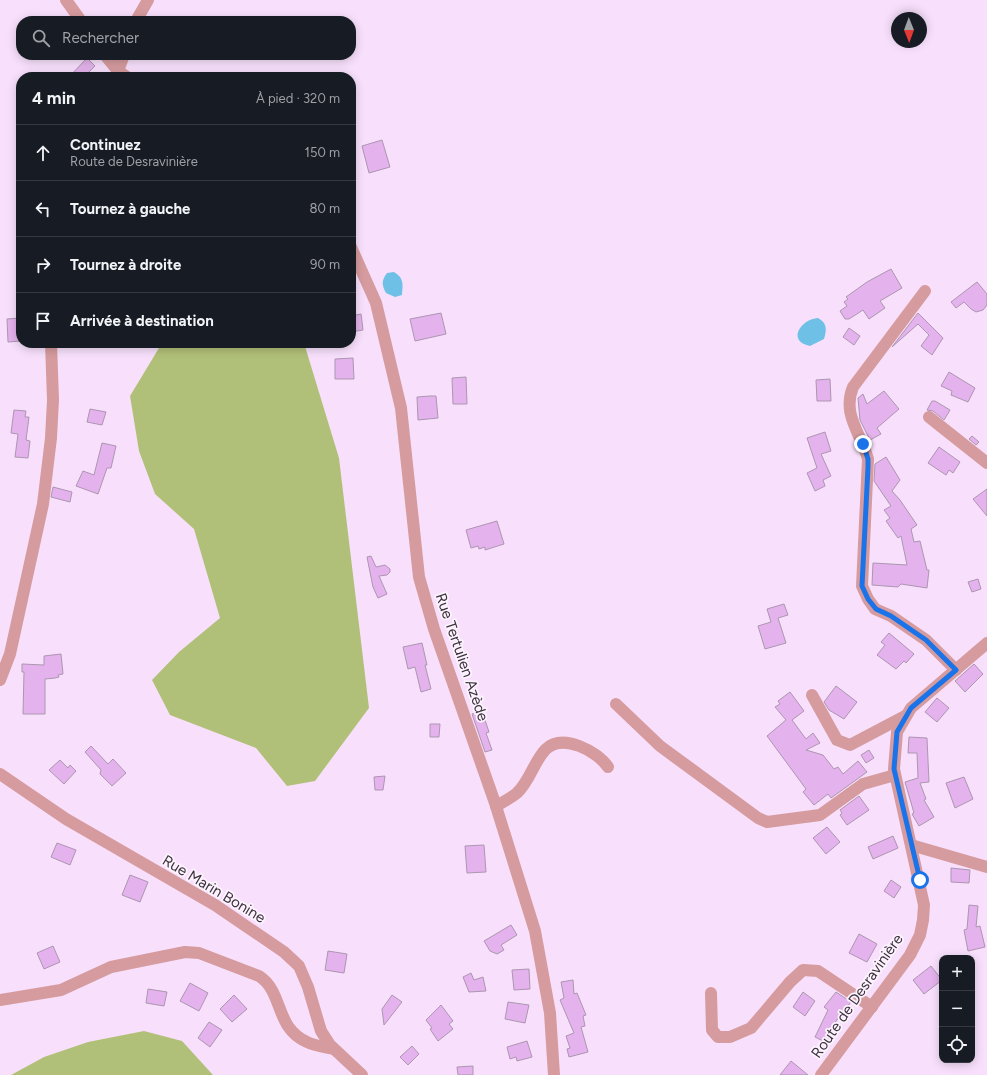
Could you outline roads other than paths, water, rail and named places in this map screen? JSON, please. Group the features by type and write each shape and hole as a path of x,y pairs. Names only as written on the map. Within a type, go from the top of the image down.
{"street":[{"path":"66,0 77,16"},
{"path":"139,16 148,0"},
{"path":"109,60 120,72"},
{"path":"122,72 123,60"},
{"name":"Rue Tertulien Azède","path":"356,258 376,303 401,408 419,577 434,630 496,806 535,931 550,1013 554,1075"},
{"path":"925,291 853,387 849,397 848,411 868,459 862,586 868,599 876,609 891,616 926,640 956,670"},
{"path":"0,680 10,654 43,504 52,438 53,400 51,348"},
{"path":"929,417 987,463"},
{"name":"Route de Desravinière","path":"821,1075 910,955 920,935 924,920 923,899 894,769 897,732 911,708 987,643"},
{"path":"812,695 836,740 843,744 850,745 905,716"},
{"path":"616,704 660,746 758,818 767,822 820,814 863,784 895,775"},
{"path":"496,806 517,792 542,754 552,745 559,743 578,745 597,755 608,767"},
{"name":"Rue Marin Bonine","path":"0,774 66,819 215,905 284,952 298,966 308,987 321,1031 334,1049 362,1075"},
{"path":"912,845 987,867"},
{"path":"0,1000 61,990 111,967 185,952 198,953 259,976 270,986 285,1024 293,1033 307,1042 334,1049"},
{"path":"711,993 712,1030 718,1037 730,1037 751,1028 790,982 803,970 818,970 872,1007"}],"water":[{"path":"394,272 400,277 403,284 402,295 395,297 386,293 383,283 387,273"},
{"path":"818,318 825,324 826,327 824,339 810,346 803,343 799,340 799,330 806,322"}]}
